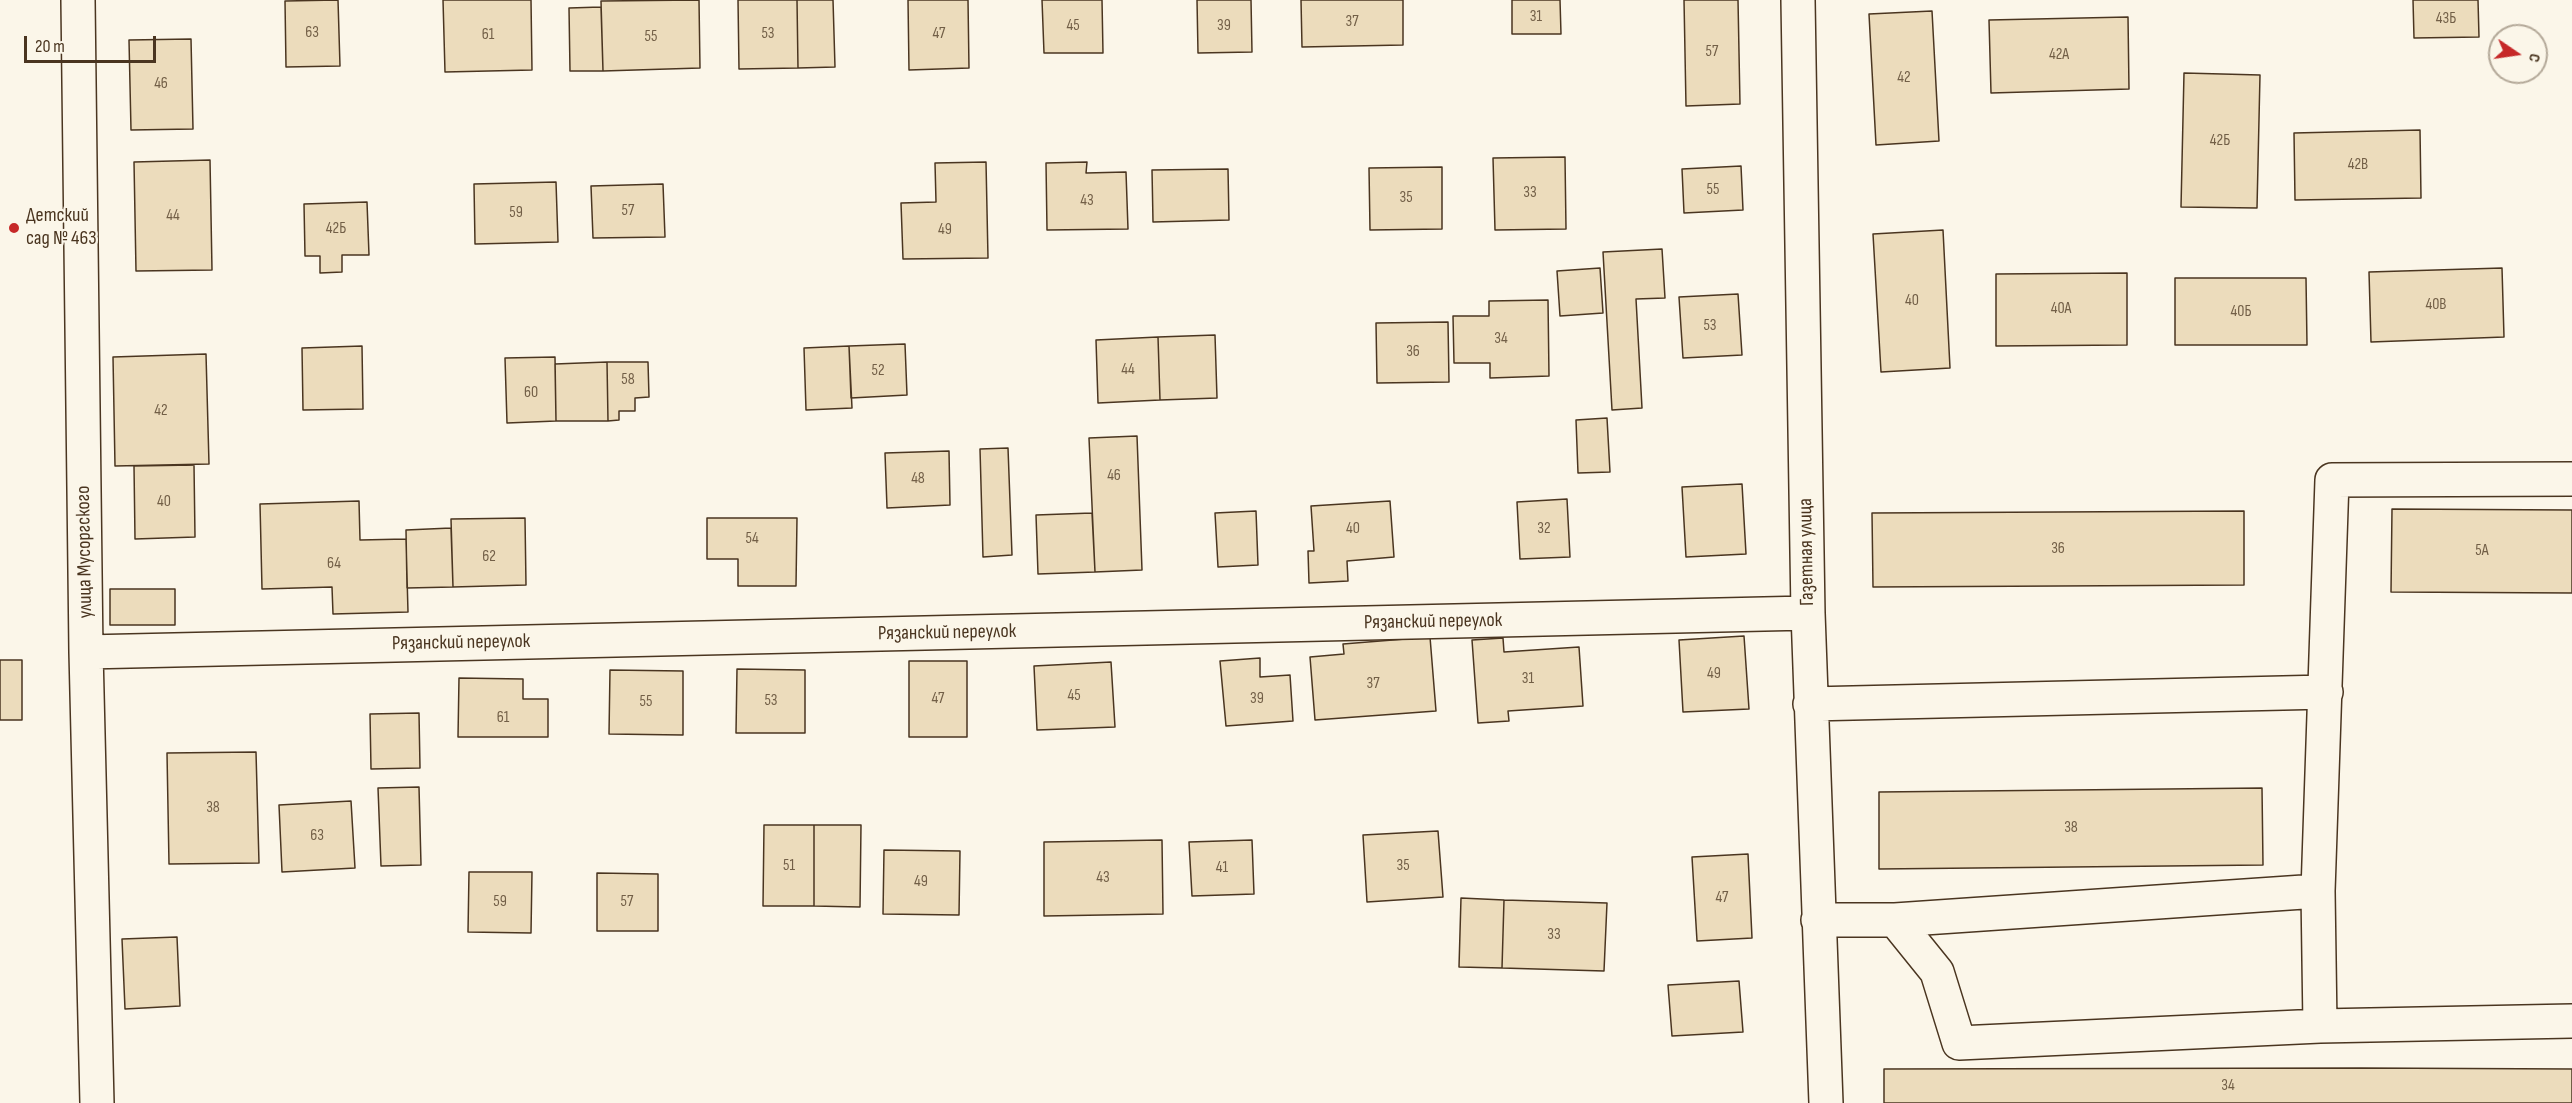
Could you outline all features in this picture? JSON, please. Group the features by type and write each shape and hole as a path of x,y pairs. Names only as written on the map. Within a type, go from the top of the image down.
{"street":[{"name":"улица Мусоргского","path":"78,0 86,652 97,1103"},
{"name":"Газетная улица","path":"1798,0 1810,704 1826,1103"},
{"path":"2320,1026 2318,891 2332,480 2572,478"},
{"name":"Рязанский переулок","path":"86,652 1808,614"},
{"path":"1810,704 2326,692"},
{"path":"1818,920 1894,920 2318,891"},
{"path":"1894,920 1937,972 1959,1043 2320,1026 2572,1021"}],"building":[{"path":"338,0 340,66 286,67 285,1"},
{"path":"443,0 531,0 532,70 445,72"},
{"path":"699,0 700,68 603,71 601,1"},
{"path":"738,0 797,0 798,68 739,69"},
{"path":"797,0 833,0 835,67 798,68"},
{"path":"908,0 968,0 969,68 909,70"},
{"path":"1042,0 1102,0 1103,53 1044,53"},
{"path":"1197,0 1251,0 1252,52 1198,53"},
{"path":"1301,0 1403,0 1403,45 1302,47"},
{"path":"1512,0 1560,0 1561,34 1512,34"},
{"path":"1684,0 1738,0 1740,104 1686,106"},
{"path":"2413,0 2478,0 2479,37 2414,38"},
{"path":"601,7 603,71 570,71 569,8"},
{"path":"1932,11 1939,141 1876,145 1869,14"},
{"path":"2128,17 2129,89 1991,93 1989,20"},
{"path":"191,39 193,129 131,130 129,40"},
{"path":"2184,73 2260,75 2257,208 2181,207"},
{"path":"2420,130 2421,198 2295,200 2294,133"},
{"path":"1565,157 1566,229 1495,230 1493,158"},
{"path":"210,160 212,270 136,271 134,162"},
{"path":"986,162 988,258 903,259 901,203 936,202 935,163"},
{"path":"1087,162 1086,173 1126,172 1128,229 1047,230 1046,163"},
{"path":"1741,166 1743,210 1684,213 1682,169"},
{"path":"1442,167 1442,229 1370,230 1369,168"},
{"path":"1228,169 1229,220 1153,222 1152,170"},
{"path":"556,182 558,242 475,244 474,184"},
{"path":"663,184 665,237 593,238 591,186"},
{"path":"367,202 369,255 342,255 342,272 320,273 320,256 305,256 304,204"},
{"path":"1943,230 1950,368 1881,372 1873,234"},
{"path":"1662,249 1665,298 1636,299 1642,408 1612,410 1603,252"},
{"path":"1600,268 1603,313 1560,316 1557,271"},
{"path":"2502,268 2504,337 2371,342 2369,272"},
{"path":"2127,273 2127,345 1996,346 1996,274"},
{"path":"2175,278 2306,278 2307,345 2175,345"},
{"path":"1738,294 1742,355 1683,358 1679,297"},
{"path":"1548,300 1549,376 1490,378 1490,363 1454,363 1453,316 1489,316 1489,301"},
{"path":"1448,322 1449,382 1377,383 1376,323"},
{"path":"1215,335 1217,398 1160,400 1158,337"},
{"path":"1158,337 1160,400 1098,403 1096,340"},
{"path":"905,344 907,395 851,398 849,346"},
{"path":"362,346 363,409 303,410 302,348"},
{"path":"849,346 852,408 806,410 804,348"},
{"path":"206,354 209,464 115,466 113,357"},
{"path":"555,357 556,421 507,423 505,358"},
{"path":"607,362 608,421 556,421 555,364"},
{"path":"607,362 648,362 649,397 635,398 635,411 619,411 619,420 608,421"},
{"path":"1607,418 1610,472 1578,473 1576,420"},
{"path":"1137,436 1142,570 1095,572 1089,438"},
{"path":"1008,448 1012,555 983,557 980,449"},
{"path":"949,451 950,505 887,508 885,453"},
{"path":"194,465 195,537 135,539 134,466"},
{"path":"1742,484 1746,554 1686,557 1682,487"},
{"path":"1567,499 1570,557 1520,559 1517,502"},
{"path":"359,501 360,540 406,539 408,612 333,614 332,587 262,589 260,504"},
{"path":"1390,501 1394,557 1347,561 1348,581 1309,583 1308,551 1314,551 1311,506"},
{"path":"2392,509 2572,510 2572,593 2391,592"},
{"path":"1256,511 1258,565 1218,567 1215,513"},
{"path":"2244,511 2244,585 1873,587 1872,513"},
{"path":"1092,513 1095,572 1038,574 1036,515"},
{"path":"525,518 526,585 453,587 451,519"},
{"path":"707,518 797,518 796,586 738,586 738,559 707,559"},
{"path":"451,528 453,587 407,588 406,530"},
{"path":"110,589 175,589 175,625 110,625"},
{"path":"1744,636 1749,709 1683,712 1679,640"},
{"path":"1430,637 1436,711 1315,720 1310,657 1344,654 1343,644"},
{"path":"1503,638 1504,652 1579,647 1583,706 1508,711 1509,721 1478,723 1472,640"},
{"path":"1260,658 1260,677 1290,675 1293,721 1226,726 1220,661"},
{"path":"0,660 22,660 22,720 0,720"},
{"path":"909,661 967,661 967,737 909,737"},
{"path":"1111,662 1115,727 1037,730 1034,666"},
{"path":"737,669 805,670 805,733 736,733"},
{"path":"610,670 683,671 683,735 609,734"},
{"path":"459,678 523,679 523,699 548,699 548,737 458,737"},
{"path":"419,713 420,768 371,769 370,714"},
{"path":"256,752 259,863 169,864 167,753"},
{"path":"419,787 421,865 381,866 378,788"},
{"path":"2262,788 2263,865 1879,869 1879,792"},
{"path":"351,801 355,868 282,872 279,805"},
{"path":"764,825 814,825 814,906 763,906"},
{"path":"814,825 861,825 860,907 814,906"},
{"path":"1438,831 1443,897 1367,902 1363,835"},
{"path":"1162,840 1163,914 1044,916 1044,842"},
{"path":"1252,840 1254,894 1192,896 1189,842"},
{"path":"884,850 960,851 959,915 883,914"},
{"path":"1748,854 1752,938 1697,941 1692,857"},
{"path":"469,872 532,872 531,933 468,932"},
{"path":"597,873 658,874 658,931 597,931"},
{"path":"1461,898 1504,900 1502,968 1459,967"},
{"path":"1504,900 1607,903 1604,971 1502,968"},
{"path":"177,937 180,1006 125,1009 122,939"},
{"path":"1739,981 1743,1032 1672,1036 1668,985"},
{"path":"1884,1069 2572,1069 2572,1103 1884,1103"}],"place":[{"name":"Детский сад № 463","path":"14,228"}]}
